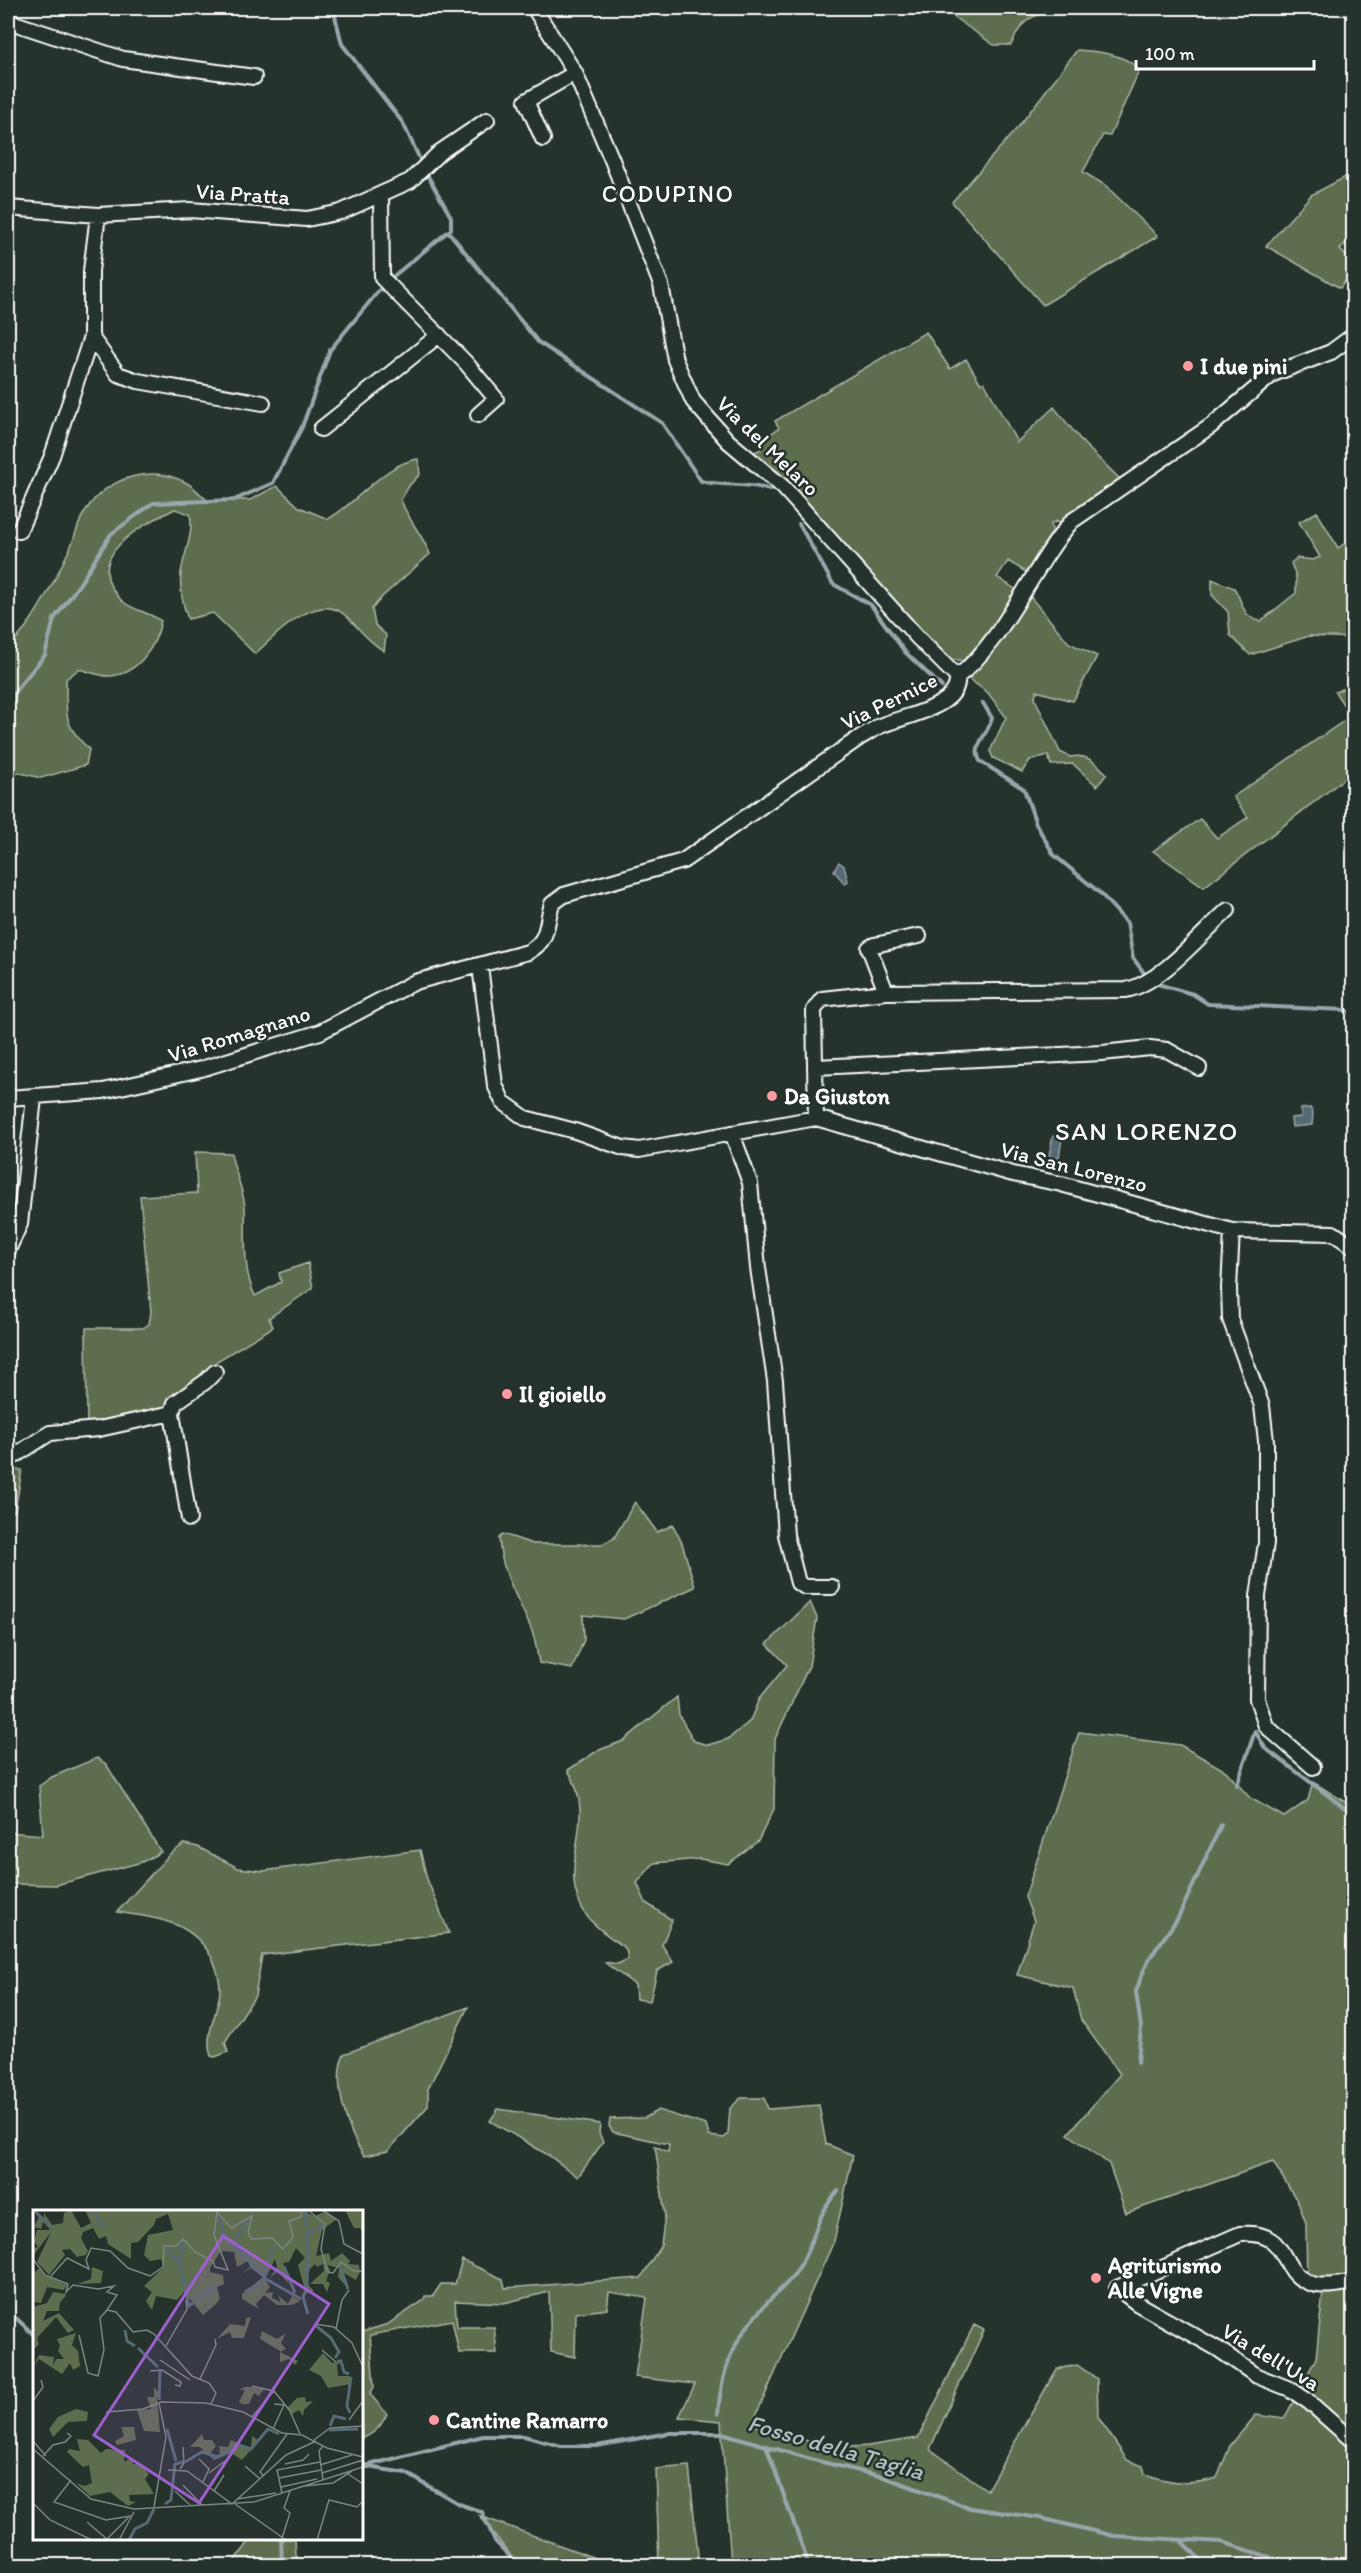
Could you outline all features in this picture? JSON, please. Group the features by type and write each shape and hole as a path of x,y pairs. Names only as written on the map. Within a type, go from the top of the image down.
{"street":[{"name":"Via del Melaro","path":"534,8 575,73 661,285 675,360 693,401 728,441 783,487 958,680"},
{"path":"8,21 123,59 254,77"},
{"path":"543,139 526,101 575,73"},
{"name":"Via Pratta","path":"8,208 98,215 190,210 307,219 341,212 381,196 414,179 429,160 487,120"},
{"path":"381,196 382,278 466,363 496,399 478,415"},
{"path":"19,531 52,456 91,337 91,272 98,215"},
{"name":"Via Pernice","path":"480,966 539,946 545,937 552,904 564,895 683,861 859,738 880,726 932,708 948,699 955,692 958,680 1010,614 1054,542 1072,521 1211,426 1273,374 1332,352 1353,335"},
{"path":"321,429 439,336"},
{"path":"91,337 118,374 263,403"},
{"path":"816,1118 814,1010 816,1003 822,999 886,992 1126,990 1140,987 1228,910"},
{"path":"886,992 869,948 919,936"},
{"name":"Via Romagnano","path":"8,1098 34,1098 145,1084 298,1041 415,982 480,966"},
{"name":"Via San Lorenzo","path":"480,966 493,1077 498,1093 512,1110 525,1118 631,1149 692,1142 816,1118 1013,1174 1061,1184 1232,1231 1333,1233 1353,1247"},
{"path":"816,1067 1102,1053 1150,1048 1167,1050 1199,1068"},
{"path":"8,1250 20,1224 34,1098"},
{"path":"732,1133 750,1183 758,1268 776,1381 786,1535 798,1583 805,1587 832,1587"},
{"path":"1232,1231 1230,1319 1263,1406 1266,1442 1266,1543 1258,1596 1257,1700 1266,1726 1313,1767"},
{"path":"189,1519 172,1413 175,1403 215,1372"},
{"path":"8,1460 50,1433 99,1430 172,1413"},
{"name":"Via dell'Uva","path":"1353,2282 1330,2286 1308,2283 1297,2275 1277,2244 1265,2236 1252,2233 1240,2234 1117,2288 1138,2304 1218,2349 1257,2376 1300,2395 1353,2442"}],"green space":[{"path":"946,8 1056,8 1028,20 1011,45 994,45 955,18"},
{"path":"1077,50 1120,57 1134,65 1139,71 1110,136 1103,135 1083,172 1105,185 1158,236 1043,305 952,202 1019,126"},
{"path":"1353,173 1353,235 1340,250 1353,262 1353,271 1340,288 1266,246 1311,195"},
{"path":"926,332 950,369 966,359 981,384 984,382 1017,442 1054,407 1084,444 1123,482 1060,525 1057,521 1051,524 1053,537 1029,574 1008,561 997,577 1018,591 1010,596 1012,600 1005,607 1006,612 966,661 949,659 934,648 862,570 816,512 753,453 761,449 760,441 779,428 775,421"},
{"path":"418,459 420,474 409,486 401,500 430,554 382,597 372,609 375,625 386,635 384,651 368,639 346,616 335,609 322,608 310,611 285,627 255,654 213,613 188,619 182,597 181,579 191,522 190,514 175,509 132,533 111,556 107,569 110,584 121,600 130,607 161,621 155,640 145,657 130,670 121,674 107,676 79,669 66,679 67,717 74,732 89,749 86,765 41,778 8,770 8,645 11,645 19,636 36,612 65,559 83,514 106,489 131,477 145,474 173,477 187,483 207,500 250,500 277,486 299,507 328,519 394,468"},
{"path":"1317,512 1338,548 1353,538 1353,638 1309,636 1250,655 1230,635 1228,612 1212,595 1212,579 1234,588 1246,613 1255,620 1261,621 1296,593 1296,577 1291,563 1297,558 1313,560 1320,557 1299,522"},
{"path":"1027,593 1069,643 1097,656 1073,701 1036,691 1035,699 1060,752 1070,757 1086,758 1107,774 1097,786 1073,764 1051,765 1048,755 1030,760 1022,772 993,758 990,751 1006,717 988,693 969,679"},
{"path":"1346,687 1353,697 1353,772 1204,887 1153,851 1200,819 1217,838 1248,817 1233,797 1351,716 1335,692"},
{"path":"195,1152 231,1153 244,1201 246,1264 255,1296 281,1282 279,1273 308,1263 313,1288 269,1318 273,1327 217,1361 206,1376 166,1403 168,1409 87,1426 86,1328 143,1328 149,1324 151,1312 140,1196 197,1193"},
{"path":"8,1470 22,1470 15,1511 12,1512 9,1607"},
{"path":"635,1502 657,1532 673,1525 682,1543 695,1587 624,1619 583,1615 584,1640 572,1669 539,1663 532,1630 506,1573 499,1538 503,1534 533,1544 602,1544 614,1538"},
{"path":"810,1602 817,1618 809,1666 775,1739 774,1809 758,1841 728,1864 700,1859 654,1863 637,1883 646,1903 672,1920 662,1945 673,1962 657,1971 650,2001 636,1999 635,1985 604,1962 618,1964 628,1959 626,1949 591,1921 577,1898 574,1863 580,1809 577,1790 568,1770 597,1751 623,1741 677,1697 679,1715 694,1741 708,1745 728,1739 750,1721 759,1699 787,1665 767,1644"},
{"path":"1079,1732 1180,1745 1226,1771 1250,1798 1284,1817 1308,1800 1313,1782 1353,1807 1353,2565 731,2565 721,2421 679,2417 695,2384 635,2377 647,2298 609,2292 607,2309 576,2313 575,2357 551,2352 549,2292 504,2303 455,2301 457,2327 494,2327 497,2353 459,2353 452,2320 370,2335 374,2387 370,2394 387,2414 377,2429 363,2438 363,2332 388,2324 424,2300 425,2296 433,2296 441,2284 455,2284 462,2260 503,2279 505,2288 641,2278 661,2245 665,2215 655,2146 668,2152 669,2144 613,2132 609,2126 610,2119 645,2118 658,2110 706,2125 709,2136 724,2138 728,2134 730,2108 741,2098 764,2098 768,2109 819,2105 826,2144 853,2155 834,2241 752,2424 831,2448 868,2446 918,2438 974,2325 984,2330 930,2449 987,2490 1057,2369 1077,2365 1097,2379 1098,2417 1127,2460 1143,2466 1145,2474 1163,2480 1190,2483 1217,2478 1230,2446 1256,2415 1284,2419 1316,2358 1323,2292 1307,2286 1306,2223 1298,2202 1273,2162 1126,2213 1109,2164 1068,2134 1120,2074 1081,2020 1073,1988 1017,1975 1034,1921 1025,1897"},
{"path":"97,1758 106,1764 161,1852 142,1862 56,1885 8,1884 8,1832 43,1835 39,1786 52,1777"},
{"path":"184,1844 198,1847 238,1868 263,1871 420,1850 427,1879 449,1933 262,1955 255,1996 225,2042 228,2052 215,2057 211,2056 210,2034 220,1993 218,1973 212,1958 203,1945 183,1928 159,1919 117,1912 169,1855"},
{"path":"468,2007 428,2089 428,2106 388,2151 364,2156 347,2121 340,2092 340,2065 344,2054"},
{"path":"498,2109 600,2124 599,2133 603,2142 578,2177 548,2155 490,2121"},
{"path":"689,2466 699,2565 659,2565 656,2469"},
{"path":"480,2516 614,2565 518,2565"},
{"path":"250,2540 295,2540 296,2556 308,2565 232,2565"}],"water":[{"path":"839,862 844,866 848,881 845,884 834,871"},
{"path":"1310,1108 1313,1113 1312,1125 1292,1127 1291,1118 1301,1117 1301,1109"},
{"path":"1053,1136 1062,1139 1059,1157 1053,1159 1049,1155"}],"waterway":[{"path":"333,8 342,44 403,123 422,164"},
{"path":"390,279 451,229 451,217 425,171"},
{"path":"448,231 538,342 662,423 701,481 770,490"},
{"path":"8,719 16,690 45,655 54,619 81,582 111,534 153,503 234,500 273,483 302,427 330,350 381,288"},
{"path":"799,524 833,584 871,605 905,652 942,687"},
{"path":"983,703 992,718 979,745 980,761 1024,789 1036,824 1054,855 1101,894 1127,923 1133,958 1147,977"},
{"path":"1154,983 1193,994 1208,1004 1346,1010 1354,1016"},
{"path":"1255,1731 1265,1748 1354,1815"},
{"path":"1237,1785 1255,1731"},
{"path":"1138,2062 1141,2027 1136,1992 1141,1977 1149,1959 1178,1918 1221,1825"},
{"path":"718,2414 722,2383 737,2343 753,2319 797,2270 825,2209 838,2191"},
{"path":"16,2318 33,2334"},
{"name":"Fosso della Taglia","path":"365,2466 483,2436 524,2436 561,2446 597,2446 668,2433 722,2433 814,2460 884,2477 970,2508 1040,2518 1114,2536 1222,2542 1298,2566"},
{"path":"766,2445 809,2566"},
{"path":"363,2466 406,2473 459,2504 482,2512 495,2541 519,2566"},
{"path":"281,2540 282,2566"},
{"path":"1180,2540 1207,2566"}],"place":[{"name":"I due pini","path":"1188,366"},
{"name":"Da Giuston","path":"772,1096"},
{"name":"Il gioiello","path":"507,1394"},
{"name":"Agriturismo Alle Vigne","path":"1096,2278"},
{"name":"Cantine Ramarro","path":"434,2420"}],"district":[{"name":"CODUPINO","path":"668,193"},
{"name":"SAN LORENZO","path":"1147,1131"}]}
